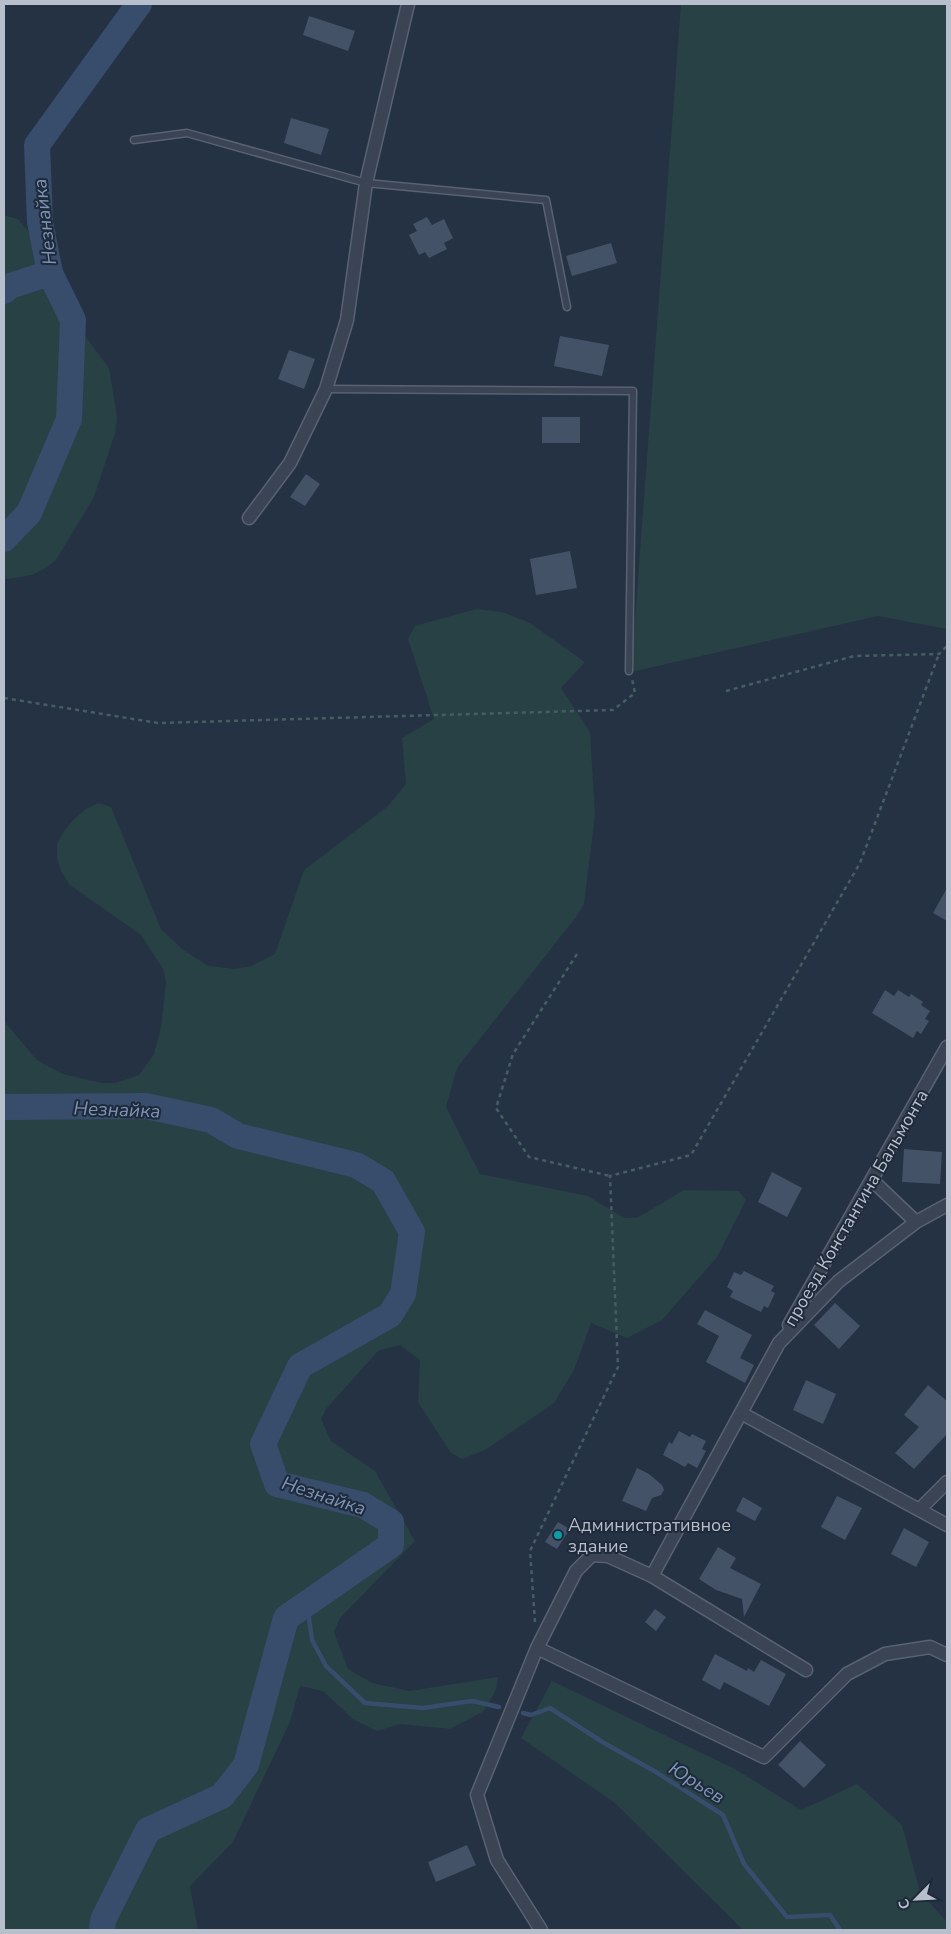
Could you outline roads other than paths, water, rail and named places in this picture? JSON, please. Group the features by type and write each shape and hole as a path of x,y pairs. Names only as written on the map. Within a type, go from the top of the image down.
{"street":[{"path":"248,518 290,463 326,389 347,320 366,183 408,4"},
{"name":"проезд Константина Бальмонта","path":"779,1343 873,1181 947,1047"},
{"path":"873,1181 916,1222"},
{"path":"652,1576 779,1343 839,1281 916,1222 947,1205"},
{"path":"741,1413 947,1525"},
{"path":"920,1509 947,1482"},
{"path":"541,1930 497,1860 477,1795 537,1648 576,1572 592,1555 608,1556 652,1576 806,1670"},
{"path":"537,1648 764,1758 848,1674 885,1654 930,1647 947,1655"}],"lane":[{"path":"134,140 187,133 366,183 546,200 567,307"},
{"path":"326,389 634,391 629,671"}],"waterway":[{"name":"Незнайка","path":"4,539 29,513 69,419 73,320 50,273 40,222 37,145 139,4"},
{"path":"4,291 10,286 50,273"},
{"name":"Незнайка","path":"4,1107 146,1106 211,1120 238,1136 356,1165 383,1181 412,1232 403,1294 390,1315 300,1366 263,1444 277,1484 363,1505 391,1522 391,1545 286,1618 246,1765 222,1796 148,1830 103,1920 102,1930"},
{"path":"307,1603 312,1640 326,1666 365,1703 423,1708 472,1701 499,1707"},
{"name":"Юрьев","path":"523,1713 531,1715 550,1708 723,1815 744,1864 787,1917 830,1915 840,1930"}],"place":[{"name":"Административное здание","path":"558,1535"}]}
